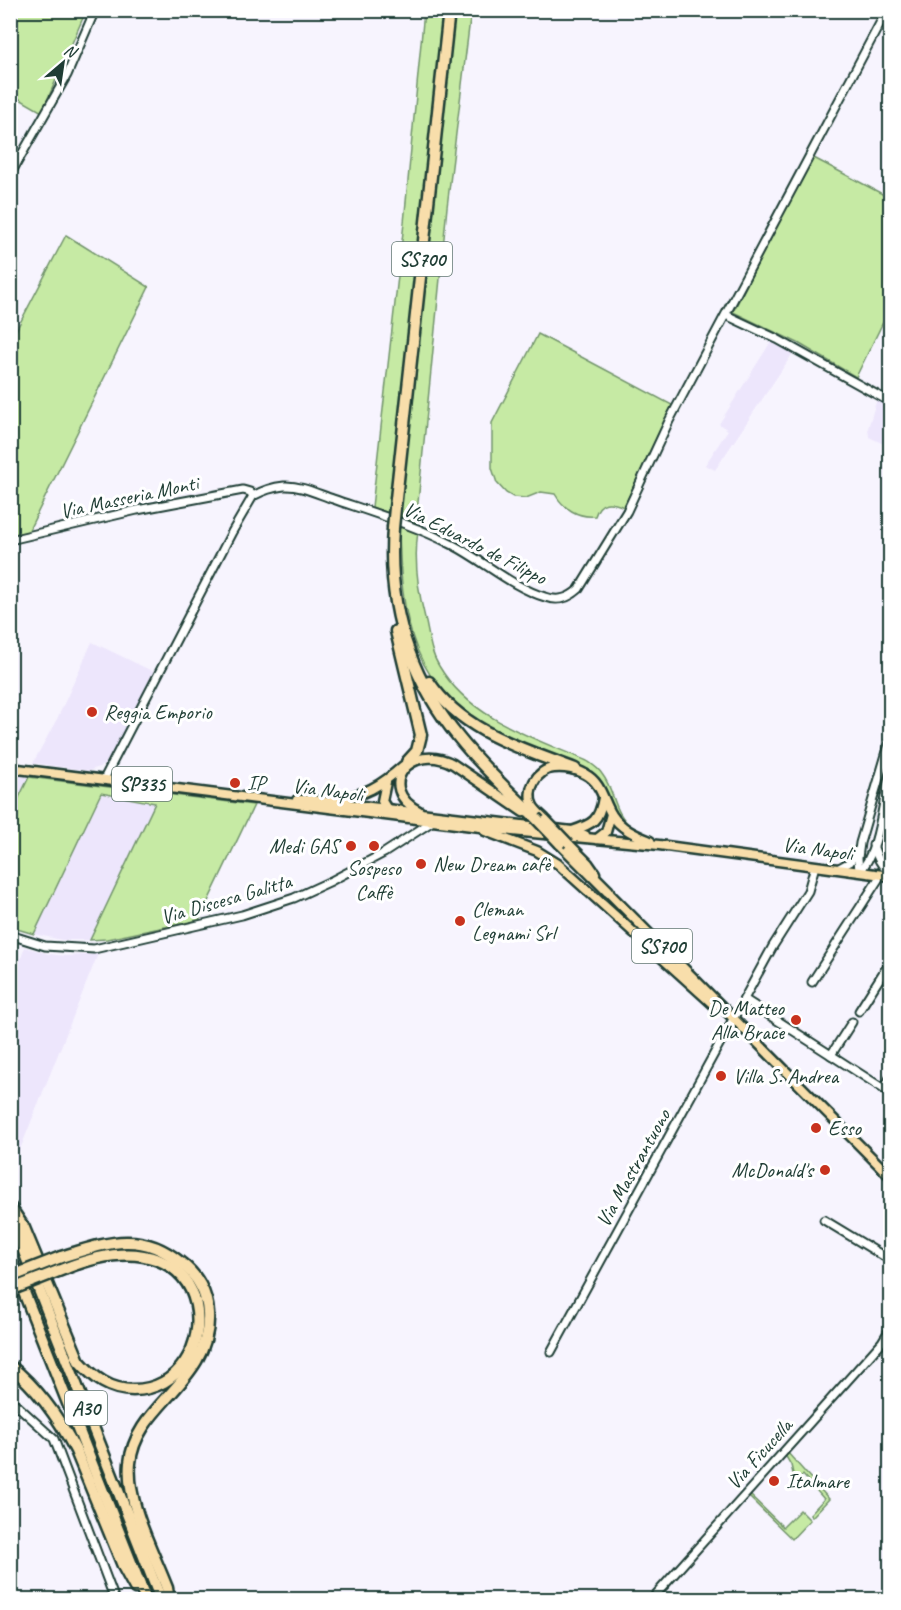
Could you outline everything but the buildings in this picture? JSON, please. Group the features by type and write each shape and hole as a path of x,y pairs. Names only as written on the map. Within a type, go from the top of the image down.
{"highway":[{"name":"SS700","path":"449,10 391,549 394,598 411,658 438,710 470,751 608,891"},
{"path":"394,598 393,619 421,735 417,751 407,762"},
{"path":"398,616 407,629 424,674 437,693 456,712 488,734 575,769"},
{"path":"10,1207 24,1228 79,1361 94,1377 116,1387 141,1390 165,1382 177,1372 194,1346 197,1332 194,1293 185,1278 158,1259 139,1254 99,1257 66,1268 10,1290"},
{"name":"A30","path":"10,1216 161,1599"},
{"path":"10,1277 61,1257 114,1242 142,1242 172,1255 191,1270 200,1283 208,1304 209,1322 199,1358 188,1375 151,1418 135,1444 130,1461 130,1488 135,1508 167,1588 169,1599"},
{"name":"A30","path":"10,1257 146,1599"},
{"path":"10,1366 41,1395 67,1432 124,1568 141,1599"}],"main road":[{"path":"422,812 406,802 400,793 399,779 409,764 419,758 430,757 443,759 453,764 537,818"},
{"path":"312,800 349,797 367,792 386,782 407,762"},
{"name":"SP335","path":"10,768 273,800"},
{"path":"537,818 530,793 532,784 544,771 554,768 575,769 595,780 611,814 624,828 659,845"},
{"path":"386,782 382,801 392,812 429,816 453,824"},
{"path":"603,797 596,820 597,839 606,832 610,825 611,814"},
{"name":"Via Napoli","path":"273,800 312,800 422,812 572,831 597,839"},
{"name":"Via Napoli","path":"273,800 453,824 659,845 887,874"},
{"path":"572,831 596,820"},
{"path":"471,826 537,851 558,864 701,995 732,1016 891,1176"},
{"name":"SS700","path":"608,891 732,1016"}],"street":[{"path":"10,175 67,75 95,10"},
{"path":"887,10 726,315 777,339 891,402"},
{"name":"Via Eduardo de Filippo","path":"253,496 285,486 304,489 411,525 454,546 545,597 570,598 592,570 627,511 669,421 726,315"},
{"name":"Via Masseria Monti","path":"10,540 138,510 243,490 253,496"},
{"path":"104,779 232,532 253,496"},
{"path":"836,869 850,862 855,856 891,741"},
{"path":"859,872 868,861 887,804 891,774"},
{"name":"Via Discesa Galitta","path":"10,936 45,946 94,949 242,915 294,898 331,881 384,854 433,821"},
{"path":"859,872 860,843"},
{"path":"812,982 887,874 873,845"},
{"name":"Via Mastrantuono","path":"551,1352 732,1016 744,999 772,946 808,891 815,866"},
{"path":"859,1011 891,962"},
{"path":"744,999 887,1091 891,1078"},
{"path":"831,1055 852,1022"},
{"path":"824,1220 891,1260"},
{"name":"Via Ficucella","path":"651,1599 882,1342 891,1329"},
{"path":"10,1400 54,1439 115,1599"}],"shaded area":[{"path":"772,340 793,353 715,470 705,465 728,430 719,424"},
{"path":"877,399 890,406 890,447 869,437 868,428"},
{"path":"92,642 154,672 104,765 89,771 33,763 58,717"},
{"path":"11,774 29,777 11,814"},
{"path":"101,793 155,803 90,940 62,940 34,934"},
{"path":"25,947 66,956 98,954 15,1162 10,1152 11,986"}],"green space":[{"path":"11,10 86,11 42,112 11,94"},
{"path":"424,11 444,11 388,513 372,507 404,223"},
{"path":"455,11 471,11 447,207 416,523 399,518"},
{"path":"812,157 890,198 890,308 856,377 798,343 733,312"},
{"path":"66,235 149,287 27,534 10,538 10,342"},
{"path":"538,334 672,405 624,507 606,503 600,507 595,516 577,514 562,504 555,494 541,492 526,498 513,497 497,483 492,468 492,423"},
{"path":"399,523 418,531 417,574 430,643 436,661 452,684 468,700 505,725 587,761 595,767 610,788 621,815 633,828 631,829 618,818 601,784 592,773 566,760 504,738 473,720 448,699 430,675 417,649 408,621 400,558"},
{"path":"29,777 254,805 199,920 107,939 90,940 155,803 101,793 34,934 10,927 11,814"},
{"path":"787,1452 829,1499 812,1517 810,1514 824,1499 803,1475 796,1487 791,1465 785,1455"},
{"path":"750,1495 783,1527 800,1510 810,1520 792,1539 749,1497"}],"place":[{"name":"Reggia Emporio","path":"92,712"},
{"name":"IP","path":"235,783"},
{"name":"Medi GAS","path":"351,846"},
{"name":"Sospeso Caffè","path":"374,846"},
{"name":"New Dream cafè","path":"421,864"},
{"name":"Cleman Legnami Srl","path":"460,921"},
{"name":"De Matteo Alla Brace","path":"796,1020"},
{"name":"Villa S. Andrea","path":"721,1076"},
{"name":"Esso","path":"816,1128"},
{"name":"McDonald's","path":"825,1170"},
{"name":"Italmare","path":"774,1481"}]}
